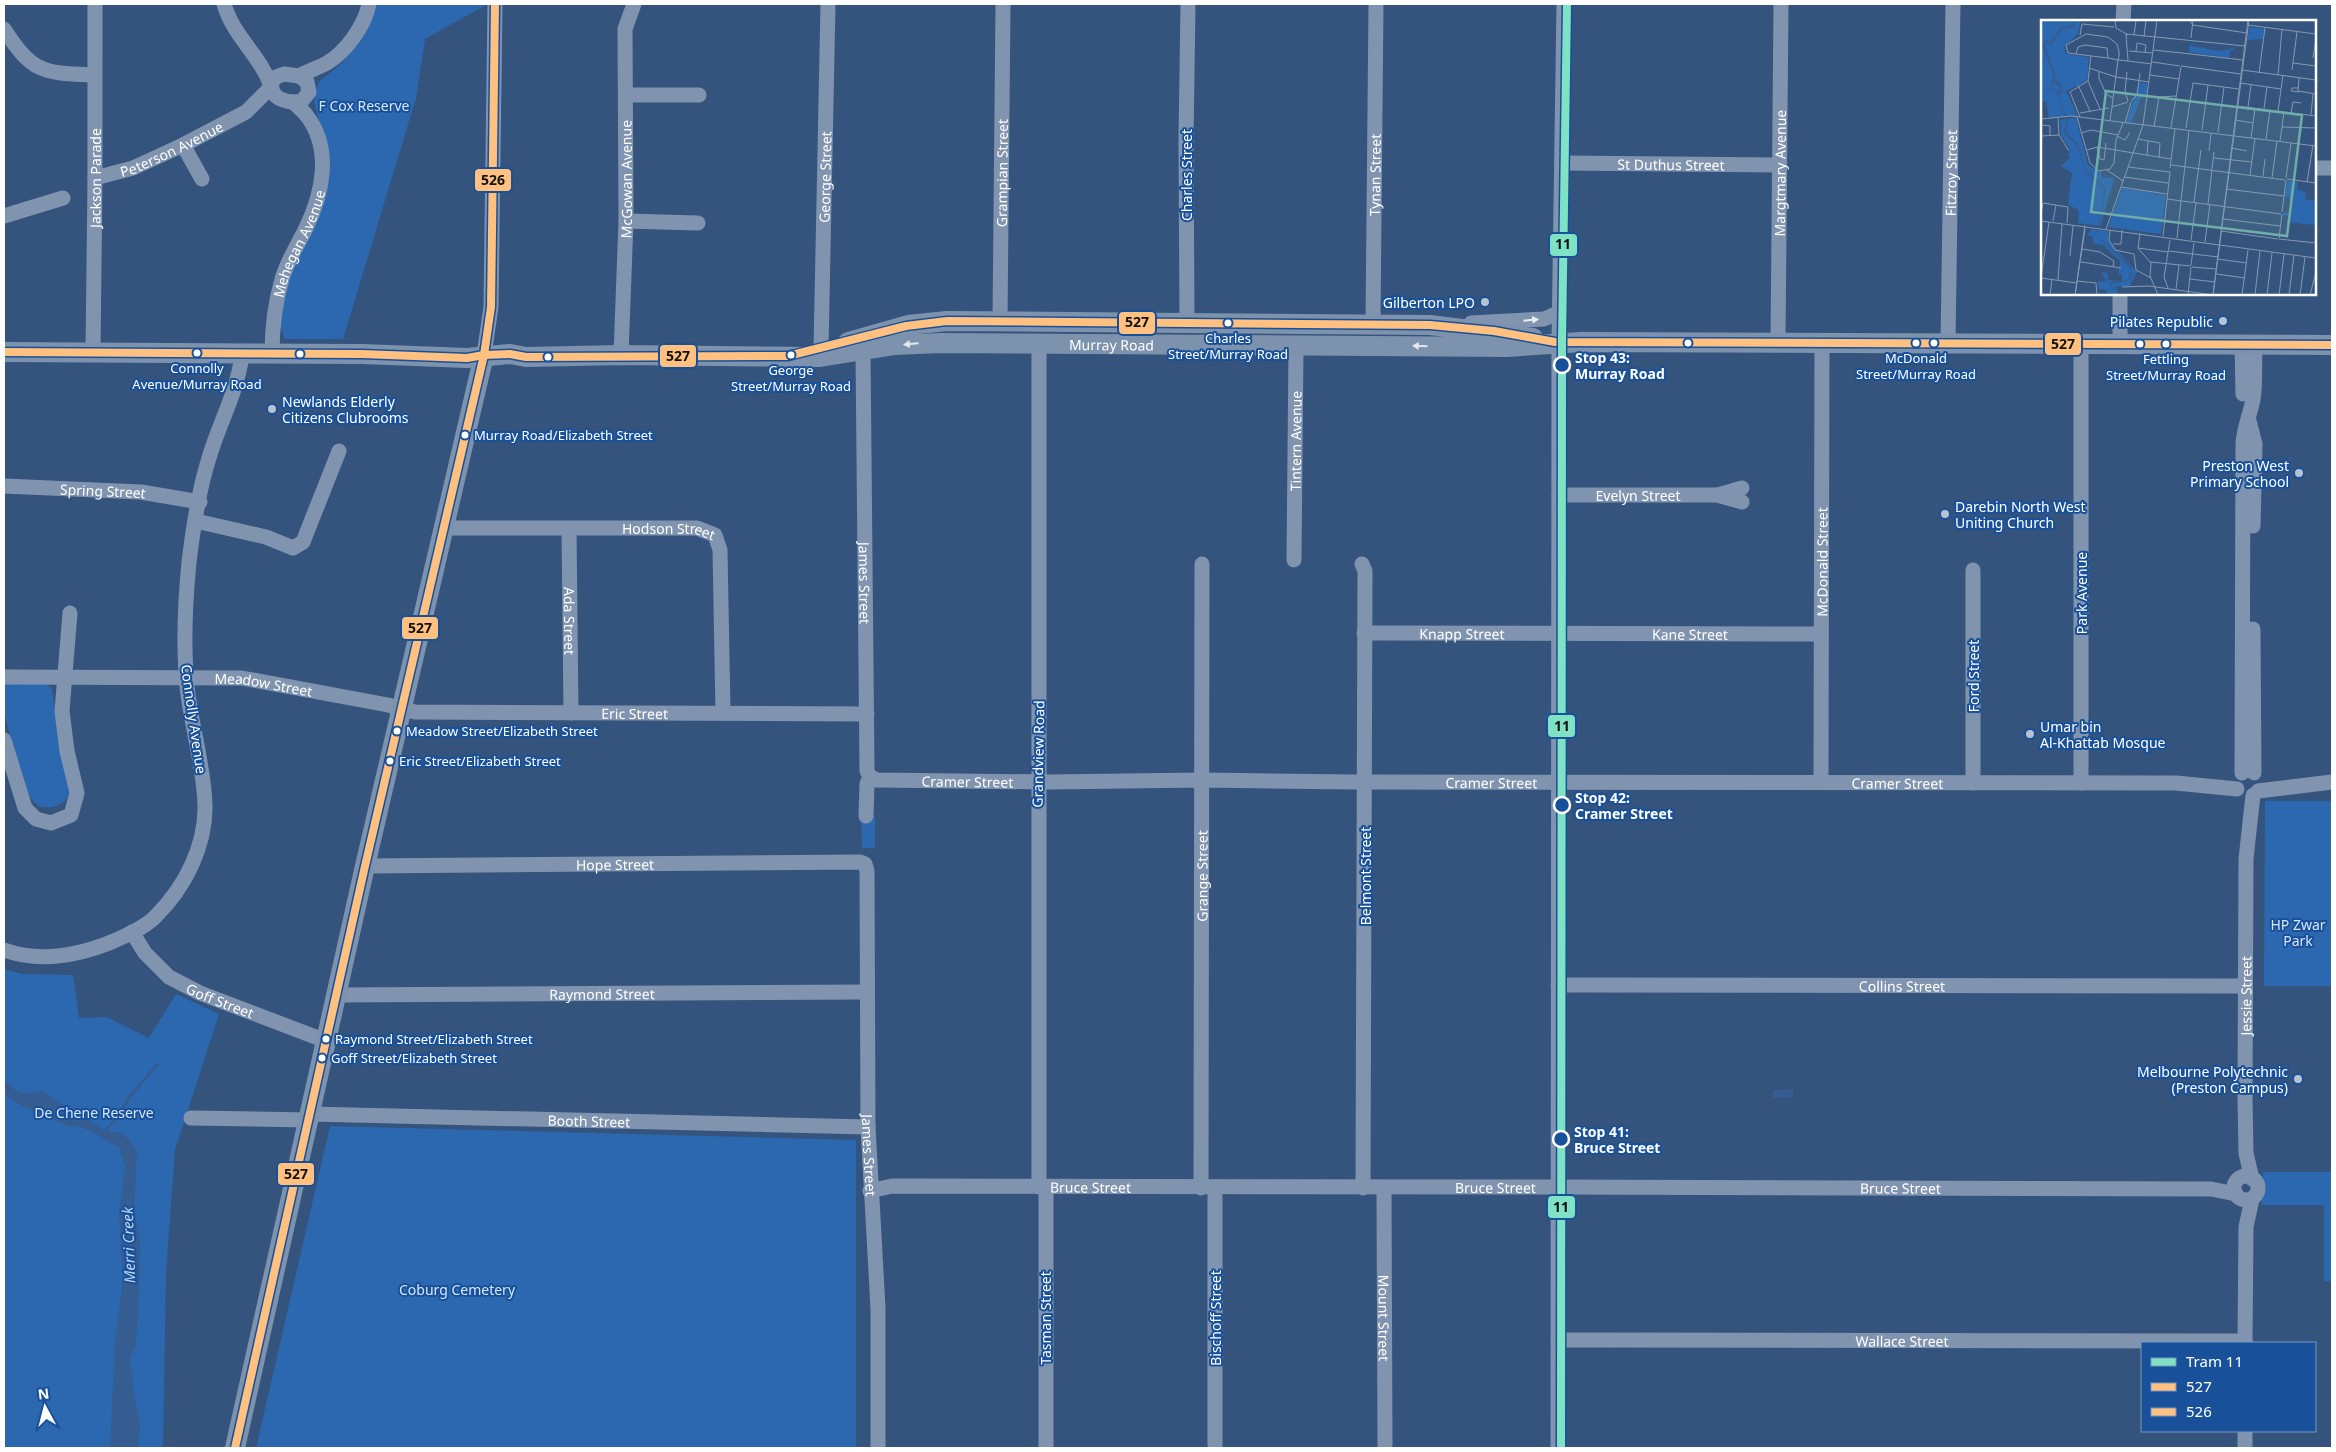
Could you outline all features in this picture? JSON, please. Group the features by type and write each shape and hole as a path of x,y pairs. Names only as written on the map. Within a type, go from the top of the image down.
{"main road":[{"name":"Grampian Street","path":"1000,321 1000,343"},
{"name":"Murray Road","path":"788,356 821,350 927,322 1373,323 1430,325 1494,331 1558,342"},
{"name":"Grandview Road","path":"1039,322 1039,343"},
{"name":"Charles Street","path":"1186,345 1187,322"},
{"name":"Tintern Avenue","path":"1296,323 1296,347"},
{"name":"Tynan Street","path":"1372,346 1373,323"},
{"name":"Murray Road","path":"4,352 362,354 467,358 510,354 526,357 621,355 818,357 918,343 1296,347 1507,347 1558,342 2332,345"},
{"path":"235,1448 365,866 484,355"}],"street":[{"name":"Jackson Parade","path":"92,353 96,178 94,4"},
{"name":"Mehegan Avenue","path":"224,4 230,22 237,34 254,54 279,94 308,116 316,134"},
{"path":"309,91 307,82 299,76 284,74 276,77 279,94 302,101 358,29 369,4"},
{"path":"484,355 492,307 495,4"},
{"name":"McGowan Avenue","path":"621,355 626,221 627,94 625,29 634,4"},
{"name":"George Street","path":"821,350 828,4"},
{"name":"Grampian Street","path":"1000,321 1003,4"},
{"name":"Charles Street","path":"1187,322 1186,138 1188,4"},
{"name":"Tynan Street","path":"1373,323 1376,4"},
{"path":"1558,1448 1558,342 1564,4"},
{"name":"Margtmary Avenue","path":"1778,343 1781,4"},
{"name":"Fitzroy Street","path":"1948,343 1953,4"},
{"path":"2123,20 2124,4"},
{"path":"4,29 30,63 53,74 94,76"},
{"name":"Mehegan Avenue","path":"254,54 284,74"},
{"path":"299,76 335,58"},
{"name":"Mehegan Avenue","path":"272,354 276,306 282,278 307,227 320,190 323,161 316,134 309,91"},
{"name":"Peterson Avenue","path":"96,178 133,168 183,145 246,112 264,107 279,94"},
{"path":"627,94 699,94"},
{"path":"183,145 202,179"},
{"name":"St Duthus Street","path":"1562,162 1779,165"},
{"path":"2316,168 2332,168"},
{"path":"4,216 63,198"},
{"path":"626,221 698,223"},
{"path":"2120,295 2120,343"},
{"path":"1430,325 1532,320 1547,318 1560,312"},
{"name":"Grandview Road","path":"1039,343 1038,782 1042,1187"},
{"name":"McDonald Street","path":"1821,782 1822,343"},
{"name":"Park Avenue","path":"2081,343 2081,783"},
{"name":"Jessie Street","path":"2245,1342 2246,1227 2242,1189 2246,1153 2245,986 2248,784 2248,552 2243,443 2253,400 2249,344"},
{"name":"Tintern Avenue","path":"1294,560 1296,347"},
{"name":"James Street","path":"863,351 866,771 870,776 867,784 866,816"},
{"name":"Connolly Avenue","path":"4,950 32,956 76,954 102,946 132,932 155,918 185,881 199,844 205,806 187,678 184,627 190,561 208,459 239,376 242,354"},
{"path":"196,521 266,537 294,548 303,542 339,451"},
{"name":"Spring Street","path":"4,486 140,492 200,502"},
{"name":"Evelyn Street","path":"1559,495 1742,495"},
{"name":"Hodson Street","path":"443,528 697,528 715,535 720,550 723,713"},
{"name":"Ada Street","path":"568,529 571,713"},
{"name":"Grange Street","path":"1202,564 1202,780 1208,1188"},
{"name":"Belmont Street","path":"1362,564 1364,571 1365,782 1363,1188"},
{"name":"Ford Street","path":"1973,570 1973,783"},
{"path":"4,740 25,808 36,820 51,824 71,816 77,793 67,751 62,711 70,613"},
{"name":"Knapp Street","path":"1364,634 1559,634"},
{"name":"Kane Street","path":"1559,634 1821,634"},
{"name":"Meadow Street","path":"4,677 242,678 402,708"},
{"name":"Eric Street","path":"402,708 415,712 867,714"},
{"name":"Cramer Street","path":"870,776 877,780 1038,782 1202,780 2248,784 2302,777 2330,782"},
{"name":"Hope Street","path":"365,866 860,862 865,864"},
{"name":"James Street","path":"865,864 867,871 868,1127 870,1192 878,1308 878,1448"},
{"name":"Goff Street","path":"132,932 145,953 169,976 200,993 326,1041"},
{"name":"Collins Street","path":"1558,985 2245,986"},
{"name":"Raymond Street","path":"337,996 867,992"},
{"name":"Booth Street","path":"191,1118 309,1117 868,1127"},
{"name":"Bruce Street","path":"870,1192 892,1186 2242,1189"},
{"name":"Tasman Street","path":"1042,1187 1046,1448"},
{"name":"Bischoff Street","path":"1208,1188 1215,1448"},
{"name":"Mount Street","path":"1384,1188 1385,1448"},
{"name":"Wallace Street","path":"1558,1340 2245,1342"},
{"path":"2246,1432 2246,1448"}],"green space":[{"name":"F Cox Reserve","path":"375,4 486,5 425,39 416,98 343,339 285,339 280,325 289,275 321,207 323,136 314,101 316,89 320,81 343,62 360,39"},
{"path":"4,683 45,683 52,689 69,794 63,802 56,806 38,806 25,792 4,712"},
{"name":"HP Zwar Park","path":"2265,801 2332,801 2332,986 2264,986"},
{"path":"861,816 875,816 875,848 862,848"},
{"name":"De Chene Reserve","path":"4,969 22,974 73,975 79,1018 106,1017 149,1038 176,994 219,1014 175,1150 166,1272 163,1448 4,1448"},
{"name":"Coburg Cemetery","path":"330,1126 856,1140 856,1448 256,1448"},
{"path":"2263,1172 2332,1172 2332,1281 2324,1281 2324,1205 2261,1205"}],"water":[{"name":"Merri Creek","path":"4,1080 15,1090 26,1093 41,1091 106,1131 123,1133 137,1151 134,1213 140,1239 140,1273 136,1346 130,1357 135,1401 140,1424 138,1448 110,1448 115,1343 123,1278 119,1214 125,1166 118,1147 86,1129 72,1127 46,1117 12,1100 4,1094"},
{"path":"1793,1089 1793,1097 1773,1098 1773,1090"}],"waterway":[{"path":"105,1132 121,1112 130,1096 158,1064"}],"tram line":[{"name":"11","path":"1561,1448 1562,342 1567,4"}],"transit line":[{"name":"526","path":"484,355 491,307 495,4"},
{"name":"527","path":"484,355 510,354 526,357 788,356 906,326 947,321 1430,325 1494,331 1555,342 2332,345"},
{"name":"526","path":"4,352 362,354 467,358 484,355"},
{"name":"527","path":"235,1448 365,866 484,355"}],"place":[{"name":"Gilberton LPO","path":"1485,302"},
{"name":"Pilates Republic","path":"2223,321"},
{"name":"Charles Street/Murray Road","path":"1228,323"},
{"name":"McDonald Street/Murray Road","path":"1916,343"},
{"name":"Fettling Street/Murray Road","path":"2166,344"},
{"name":"Connolly Avenue/Murray Road","path":"197,353"},
{"name":"George Street/Murray Road","path":"791,355"},
{"name":"Stop 43: Murray Road","path":"1562,365"},
{"name":"Newlands Elderly Citizens Clubrooms","path":"272,409"},
{"name":"Murray Road/Elizabeth Street","path":"465,435"},
{"name":"Preston West Primary School","path":"2299,473"},
{"name":"Darebin North West Uniting Church","path":"1945,514"},
{"name":"Meadow Street/Elizabeth Street","path":"397,731"},
{"name":"Umar bin Al-Khattab Mosque","path":"2030,734"},
{"name":"Eric Street/Elizabeth Street","path":"390,761"},
{"name":"Stop 42: Cramer Street","path":"1562,805"},
{"name":"Raymond Street/Elizabeth Street","path":"326,1039"},
{"name":"Goff Street/Elizabeth Street","path":"322,1058"},
{"name":"Melbourne Polytechnic (Preston Campus)","path":"2298,1079"},
{"name":"Stop 41: Bruce Street","path":"1561,1139"}]}
